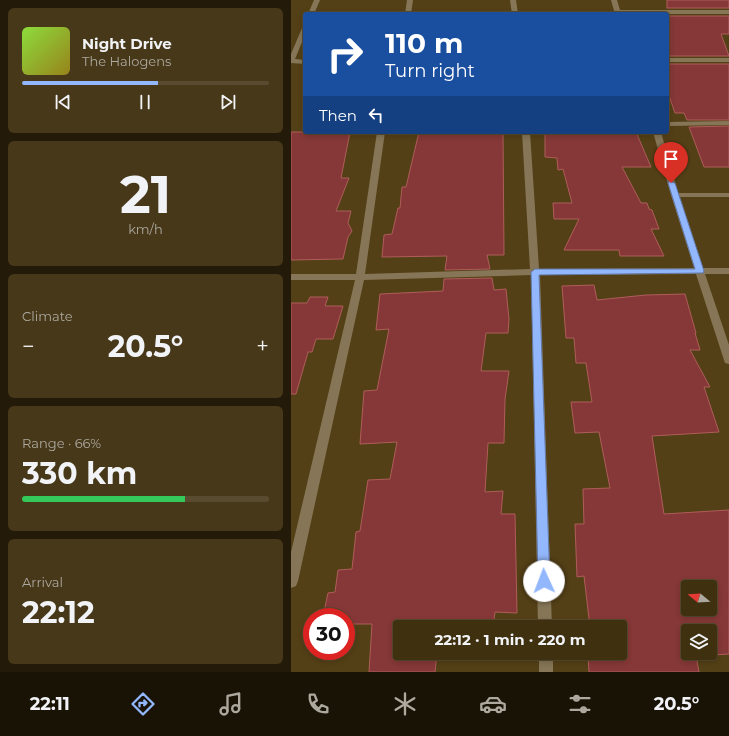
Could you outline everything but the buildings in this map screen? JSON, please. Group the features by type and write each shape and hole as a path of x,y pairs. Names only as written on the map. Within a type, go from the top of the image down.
{"street":[{"path":"312,12 317,0"},
{"path":"408,12 410,0"},
{"path":"513,0 515,12"},
{"path":"613,0 618,12"},
{"path":"669,13 729,12"},
{"path":"303,33 291,61 303,62"},
{"path":"669,60 729,60"},
{"path":"669,124 729,123"},
{"path":"291,581 361,277 381,134"},
{"path":"526,134 535,272 545,620"},
{"path":"658,134 675,195 729,360"},
{"path":"675,195 729,195"},
{"path":"291,277 361,277 535,272 729,271"},
{"path":"546,660 547,672"}],"route":[{"path":"544,581 535,272 700,271 671,183"}]}
